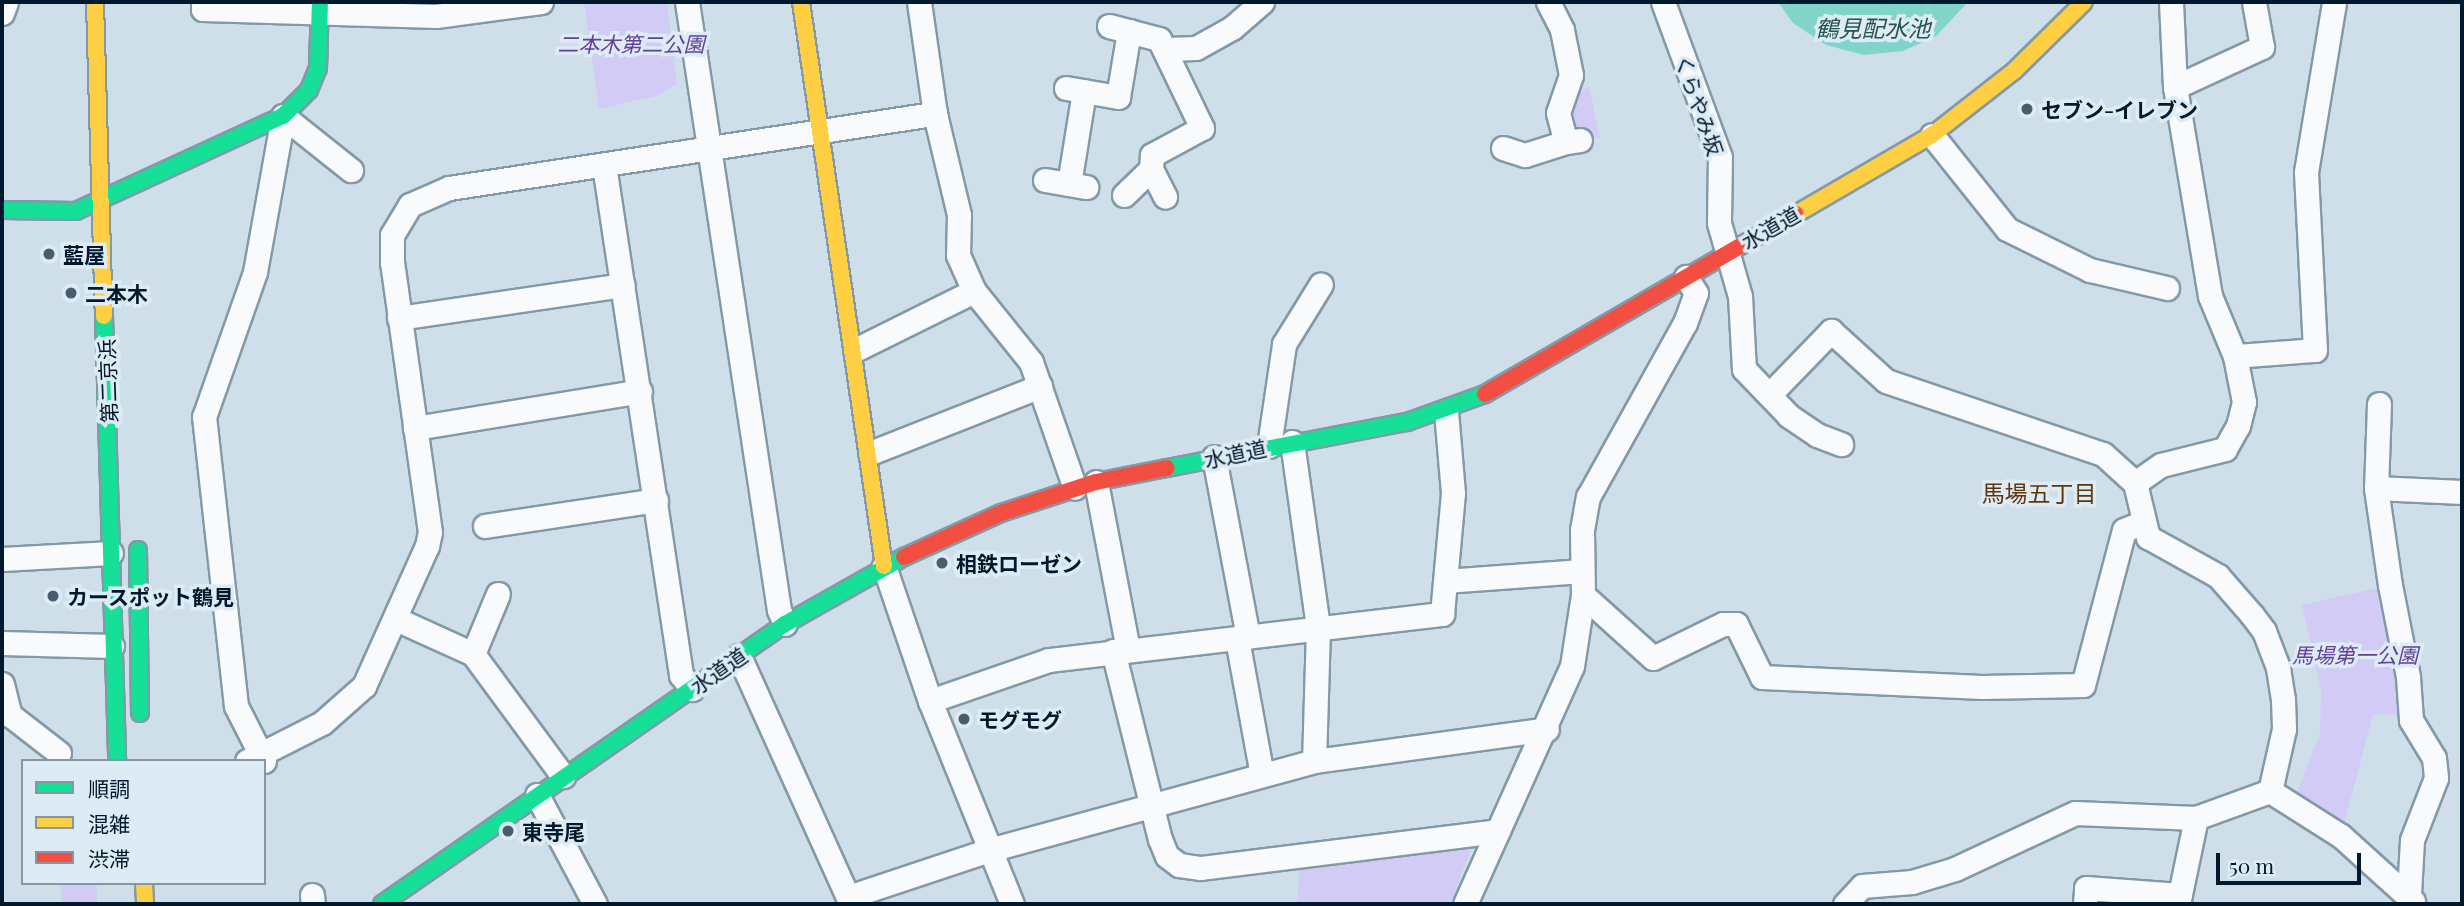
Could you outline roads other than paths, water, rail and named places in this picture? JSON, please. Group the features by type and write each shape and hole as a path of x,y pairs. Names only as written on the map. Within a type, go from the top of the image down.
{"main road":[{"name":"第二京浜","path":"95,2 117,759"},
{"path":"802,2 870,453 884,566"},
{"name":"水道道","path":"382,904 785,624 884,566 1001,513 1086,485 1446,411 1507,384 1728,251 1932,135 2014,71 2084,2"},
{"path":"2,210 76,211 127,197 283,116 309,90 318,68 320,7"},
{"path":"126,162 127,197"},
{"path":"137,537 140,734"},
{"path":"144,885 145,904"}],"street":[{"path":"2,13 6,2"},
{"path":"203,2 203,9 437,9 541,2"},
{"path":"687,2 779,610 785,624"},
{"path":"919,2 935,114 959,215 958,255 974,291 1031,362 1086,485 1151,805 1167,856 1188,868 1498,831"},
{"path":"1166,49 1196,48 1232,28 1262,2"},
{"path":"1503,148 1525,155 1573,141 1558,113 1571,75 1562,30 1548,2"},
{"path":"2135,483 2161,465 2225,449 2238,426 2244,402 2235,356 2210,296 2175,87 2171,2"},
{"path":"2175,87 2262,47 2254,2"},
{"path":"2235,356 2315,350 2305,172 2334,2"},
{"name":"くらやみ坂","path":"1666,4 1720,157 1718,223 1740,296 1744,369 1789,416 1841,444"},
{"path":"1045,180 1078,186 1075,90 1118,97 1119,29 1158,39 1166,49 1202,128 1152,155 1151,169 1165,197"},
{"path":"266,760 322,723 364,686 435,532 415,428 399,318 392,235 416,200 449,188 935,114"},
{"path":"260,759 236,706 204,417 255,272 283,116 351,170"},
{"path":"1932,135 2007,229 2090,270 2168,288"},
{"path":"604,165 681,675 692,689"},
{"path":"1124,195 1151,169"},
{"path":"1465,904 1547,729 1572,666 1583,595 1581,571 1588,497 1685,323 1696,293 1686,277"},
{"path":"1269,446 1284,344 1321,284"},
{"path":"399,318 623,285"},
{"path":"855,351 974,291"},
{"path":"1770,394 1831,331 1886,382 2103,454 2135,483 2141,523 2148,537 2218,576 2264,631 2284,699 2284,729 2270,791"},
{"path":"870,453 1040,386"},
{"path":"415,428 640,391"},
{"path":"2379,404 2376,488 2412,720 2434,758 2436,778 2412,840 2412,899"},
{"path":"930,701 1049,660 1442,614 1453,494 1446,411"},
{"path":"1292,442 1318,628 1314,761"},
{"path":"1214,457 1262,775"},
{"path":"2376,488 2462,492"},
{"path":"485,526 656,500"},
{"path":"1583,595 1653,658 1723,624 1736,624 1762,677 1982,687 2082,685 2124,530 2141,523"},
{"path":"2,559 111,553"},
{"path":"884,566 930,701 1012,904"},
{"path":"1446,581 1581,571"},
{"path":"473,654 498,594"},
{"path":"396,619 473,654 563,776"},
{"path":"2,643 112,646"},
{"path":"739,656 851,900 989,850 1314,761 1547,729"},
{"path":"2,684 10,715 59,753"},
{"path":"2270,791 2341,836 2412,899"},
{"path":"1845,904 1862,886 1912,882 1955,869 2075,813 2196,818 2270,791"},
{"path":"537,795 595,904"},
{"path":"2085,904 2086,888 2179,899 2196,818"}],"water":[{"name":"鶴見配水池","path":"1778,2 1968,2 1936,36 1903,51 1864,55 1826,45 1793,23"}],"place":[{"name":"セブン-イレブン","path":"2027,109"},
{"name":"藍屋","path":"49,254"},
{"name":"二本木","path":"71,293"},
{"name":"相鉄ローゼン","path":"942,563"},
{"name":"カースポット鶴見","path":"53,596"},
{"name":"モグモグ","path":"964,719"},
{"name":"東寺尾","path":"508,831"}],"district":[{"name":"馬場五丁目","path":"2039,493"}],"park label":[{"name":"二本木第二公園","path":"631,43"},
{"name":"馬場第一公園","path":"2355,654"}]}
